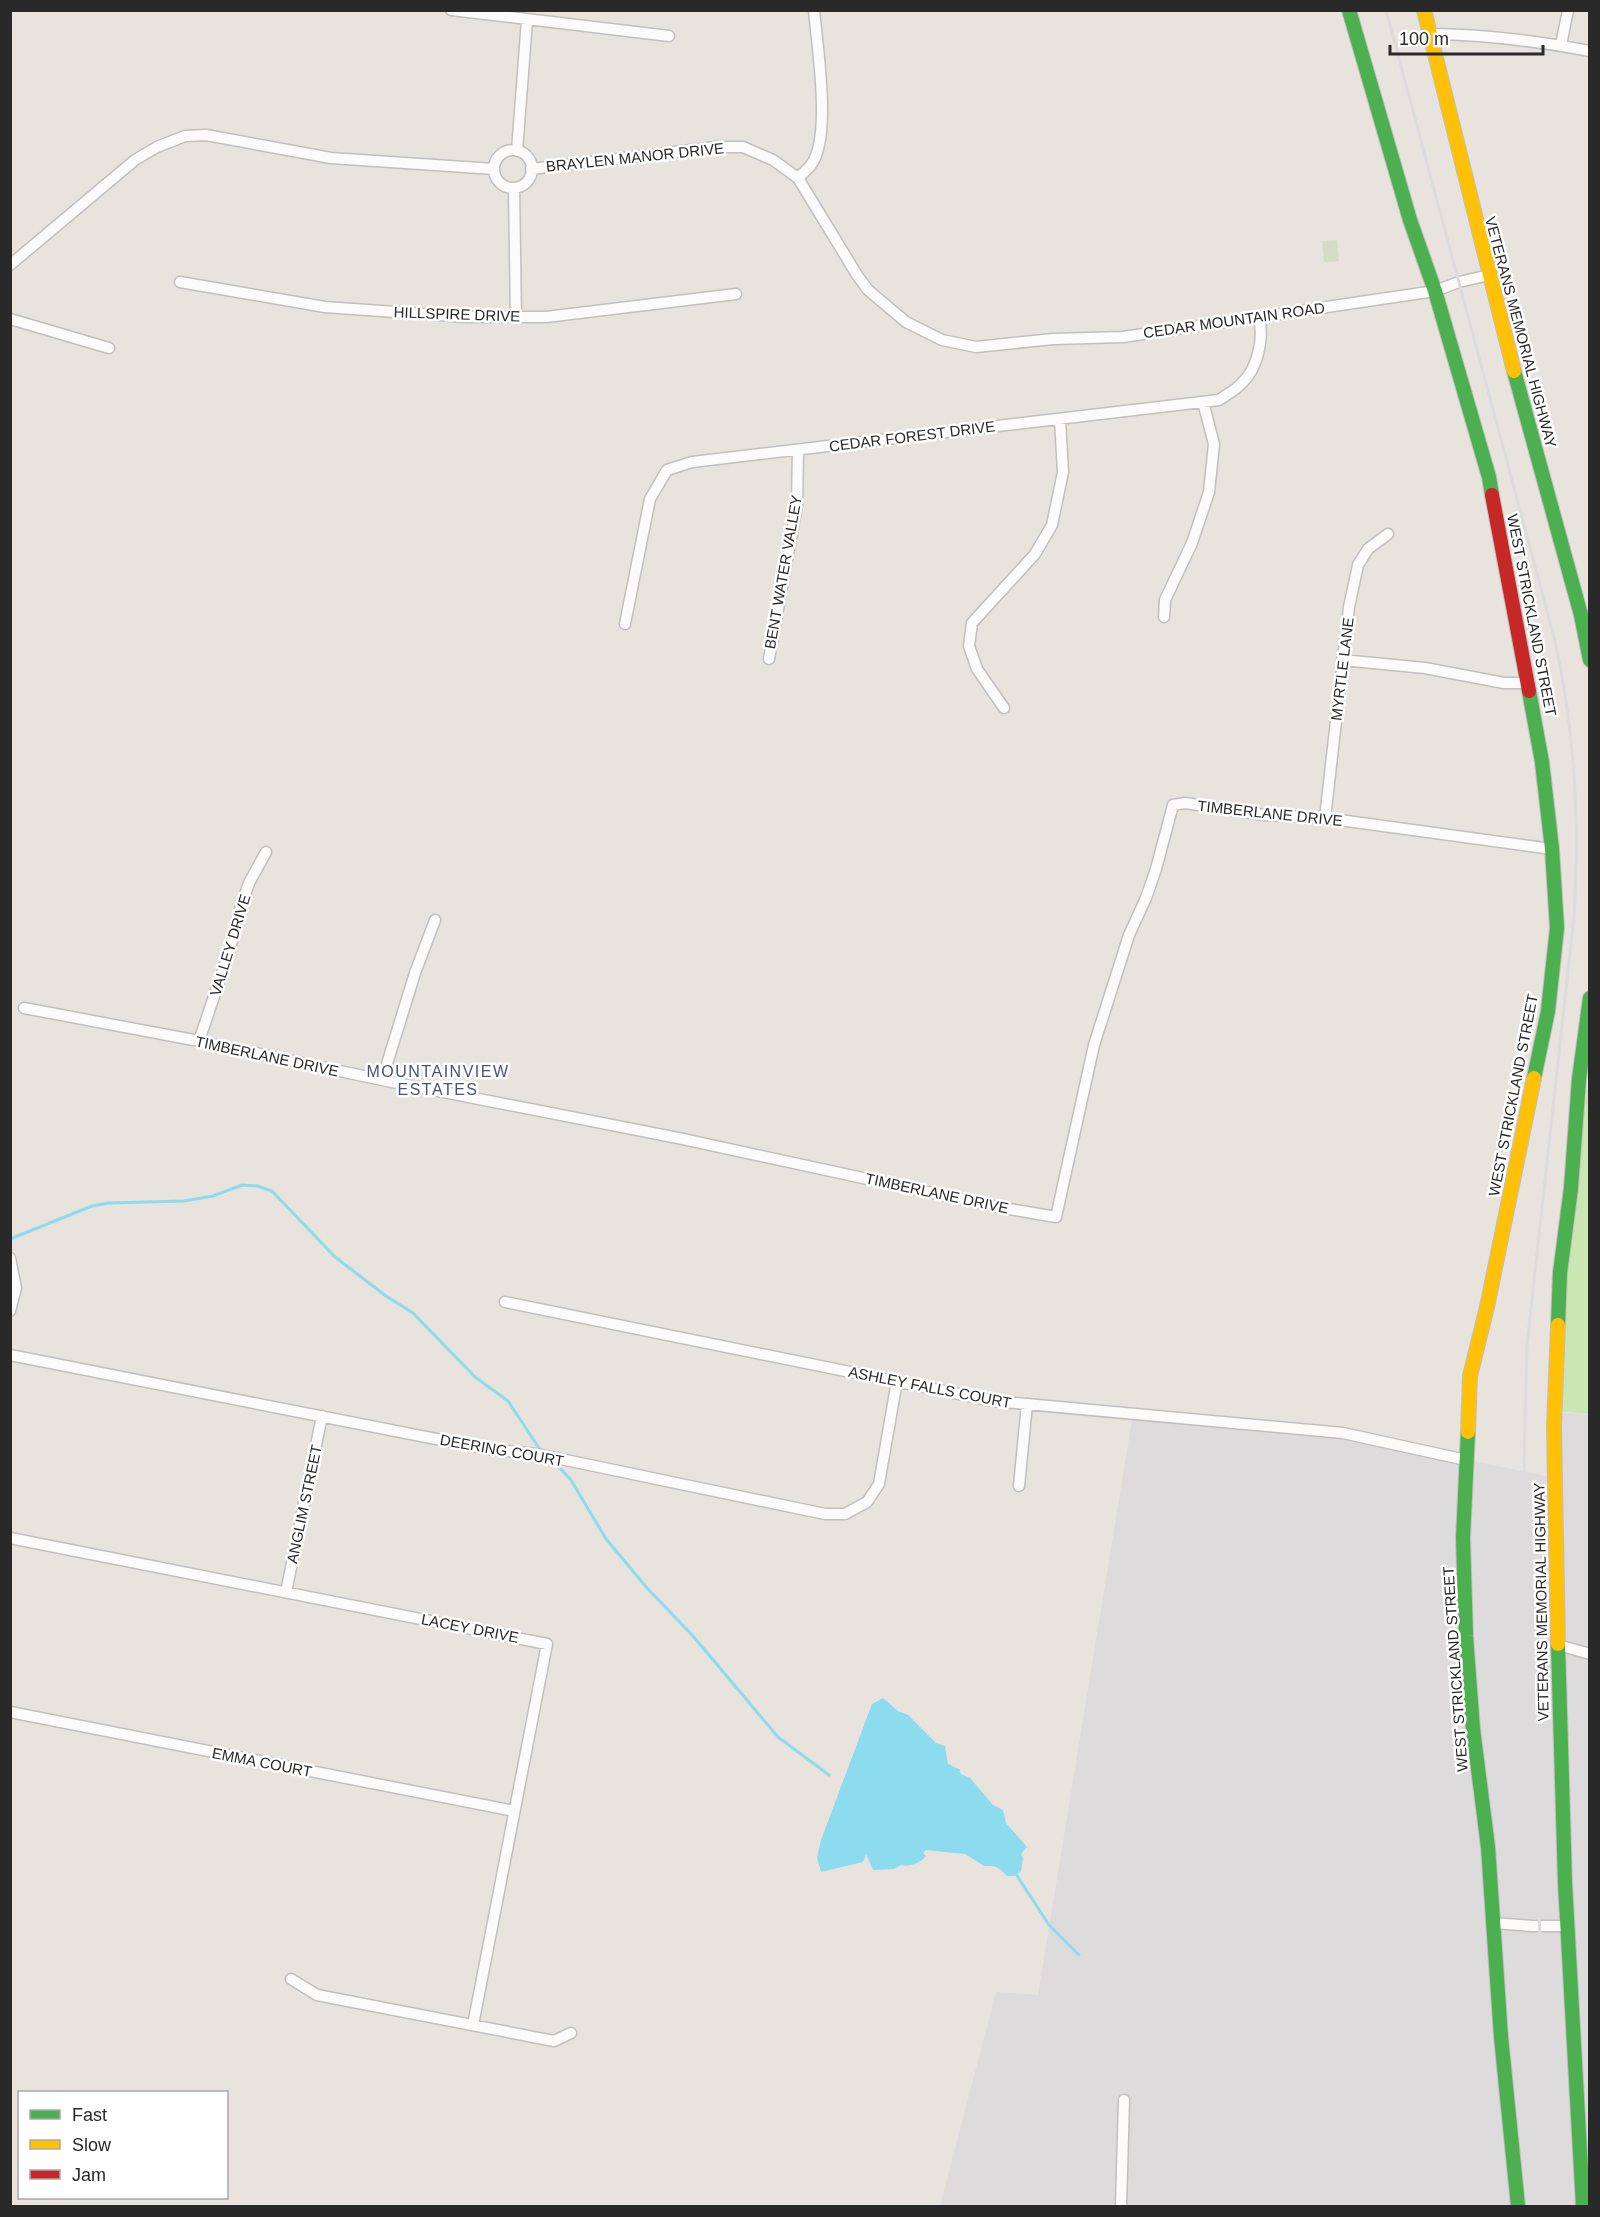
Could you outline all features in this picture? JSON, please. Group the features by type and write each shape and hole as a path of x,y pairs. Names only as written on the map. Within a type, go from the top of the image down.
{"street":[{"path":"451,10 669,36"},
{"path":"798,178 813,163 820,138 823,110 814,10"},
{"name":"WEST STRICKLAND STREET","path":"1349,10 1410,220 1435,291 1489,477 1528,683 1545,784 1552,849 1557,928 1548,1011 1470,1376 1463,1538 1466,1636 1473,1729 1488,1847 1499,2014 1518,2206"},
{"name":"VETERANS MEMORIAL HIGHWAY","path":"1424,10 1489,275 1581,615 1590,660"},
{"path":"1561,45 1568,10"},
{"path":"517,151 527,20"},
{"path":"1430,34 1487,35 1590,51"},
{"path":"10,265 135,160 157,147 185,136 206,135 331,158 494,169"},
{"name":"BRAYLEN MANOR DRIVE","path":"531,169 716,147 743,147 773,160 798,178 868,290 906,322 942,340 976,347"},
{"path":"517,151 527,157 531,169 528,180 520,187 514,188 502,185 494,169 501,154 517,151"},
{"path":"514,188 516,317"},
{"name":"CEDAR MOUNTAIN ROAD","path":"976,347 1053,339 1123,337 1435,291 1459,282 1489,275"},
{"name":"HILLSPIRE DRIVE","path":"180,282 325,307 466,317 546,317 736,294"},
{"name":"CEDAR FOREST DRIVE","path":"625,624 650,499 667,470 692,462 1219,400 1243,383 1256,360 1262,329 1259,317"},
{"path":"10,319 110,348"},
{"path":"1164,617 1165,600 1192,543 1209,492 1214,444 1203,402"},
{"path":"1004,708 977,669 969,646 972,623 1035,554 1052,525 1063,472 1060,419"},
{"name":"BENT WATER VALLEY","path":"769,659 797,505 798,450"},
{"name":"MYRTLE LANE","path":"1325,818 1342,660 1349,607 1358,565 1368,549 1388,534"},
{"path":"1342,660 1425,668 1504,683 1528,683"},
{"name":"TIMBERLANE DRIVE","path":"24,1008 200,1041 382,1080 678,1138 992,1206 1056,1217 1094,1046 1129,935 1156,869 1173,805 1185,803 1264,815 1325,818 1552,849"},
{"name":"VALLEY DRIVE","path":"200,1041 249,883 266,852"},
{"path":"382,1080 415,973 435,920"},
{"name":"VETERANS MEMORIAL HIGHWAY","path":"1583,2206 1567,1926 1554,1427 1560,1281 1571,1188 1579,1079 1590,998"},
{"path":"10,1257 16,1288 10,1311"},
{"name":"ASHLEY FALLS COURT","path":"505,1302 993,1401 1343,1433 1466,1460"},
{"name":"DEERING COURT","path":"10,1355 487,1449 537,1454 825,1514 845,1514 867,1502 879,1484 897,1382"},
{"path":"1019,1486 1027,1404"},
{"name":"ANGLIM STREET","path":"286,1592 322,1416"},
{"name":"LACEY DRIVE","path":"10,1538 547,1644 473,2025"},
{"path":"1558,1645 1590,1654"},
{"name":"EMMA COURT","path":"10,1712 514,1812"},
{"path":"1494,1923 1567,1926"},
{"path":"291,1978 317,1995 554,2041 571,2033"},
{"path":"1121,2206 1124,2100"}],"shaded area":[{"path":"1555,1412 1589,1415 1589,2206 940,2206 996,1992 1038,1995 1133,1414 1343,1433 1554,1478"}],"green space":[{"path":"1337,240 1339,261 1324,262 1322,241"},
{"path":"1583,1089 1590,1090 1589,1414 1554,1411"}],"water":[{"path":"883,1698 898,1711 908,1715 936,1743 945,1746 948,1764 961,1770 959,1771 961,1774 970,1778 993,1805 1003,1810 1006,1823 1027,1847 1021,1854 1023,1858 1021,1871 1014,1876 1007,1876 1000,1869 994,1866 984,1866 965,1854 926,1850 923,1853 926,1856 918,1862 912,1865 901,1865 894,1869 873,1870 866,1854 863,1862 821,1872 817,1857 821,1840 872,1704"}],"waterway":[{"path":"10,1239 92,1206 108,1203 184,1201 213,1196 242,1185 257,1186 272,1191 335,1257 386,1296 413,1313 475,1377 508,1401 539,1448"},
{"path":"558,1466 571,1480 606,1539 648,1589 693,1636 778,1737 829,1775"},
{"path":"1016,1874 1049,1925 1079,1955"}],"railway":[{"path":"1386,10 1555,641 1567,709 1574,778 1576,812 1574,916 1527,1345 1524,1459 1549,2206"}],"traffic: fast":[{"path":"1349,10 1410,220 1435,291 1489,477 1492,495"},
{"path":"1514,371 1581,615 1590,660"},
{"path":"1529,691 1542,762 1552,849 1557,928 1548,1011 1534,1078"},
{"path":"1558,1325 1560,1273 1571,1188 1579,1079 1590,998"},
{"path":"1468,1432 1463,1538 1466,1636 1473,1729 1488,1847 1501,2037 1518,2206"},
{"path":"1558,1644 1565,1883 1583,2206"}],"traffic: slow":[{"path":"1424,10 1514,371"},
{"path":"1468,1432 1470,1376 1487,1307 1534,1078"},
{"path":"1558,1325 1554,1427 1558,1644"}],"traffic: jam":[{"path":"1492,495 1529,691"}],"district":[{"name":"MOUNTAINVIEW ESTATES","path":"438,1080"}]}
